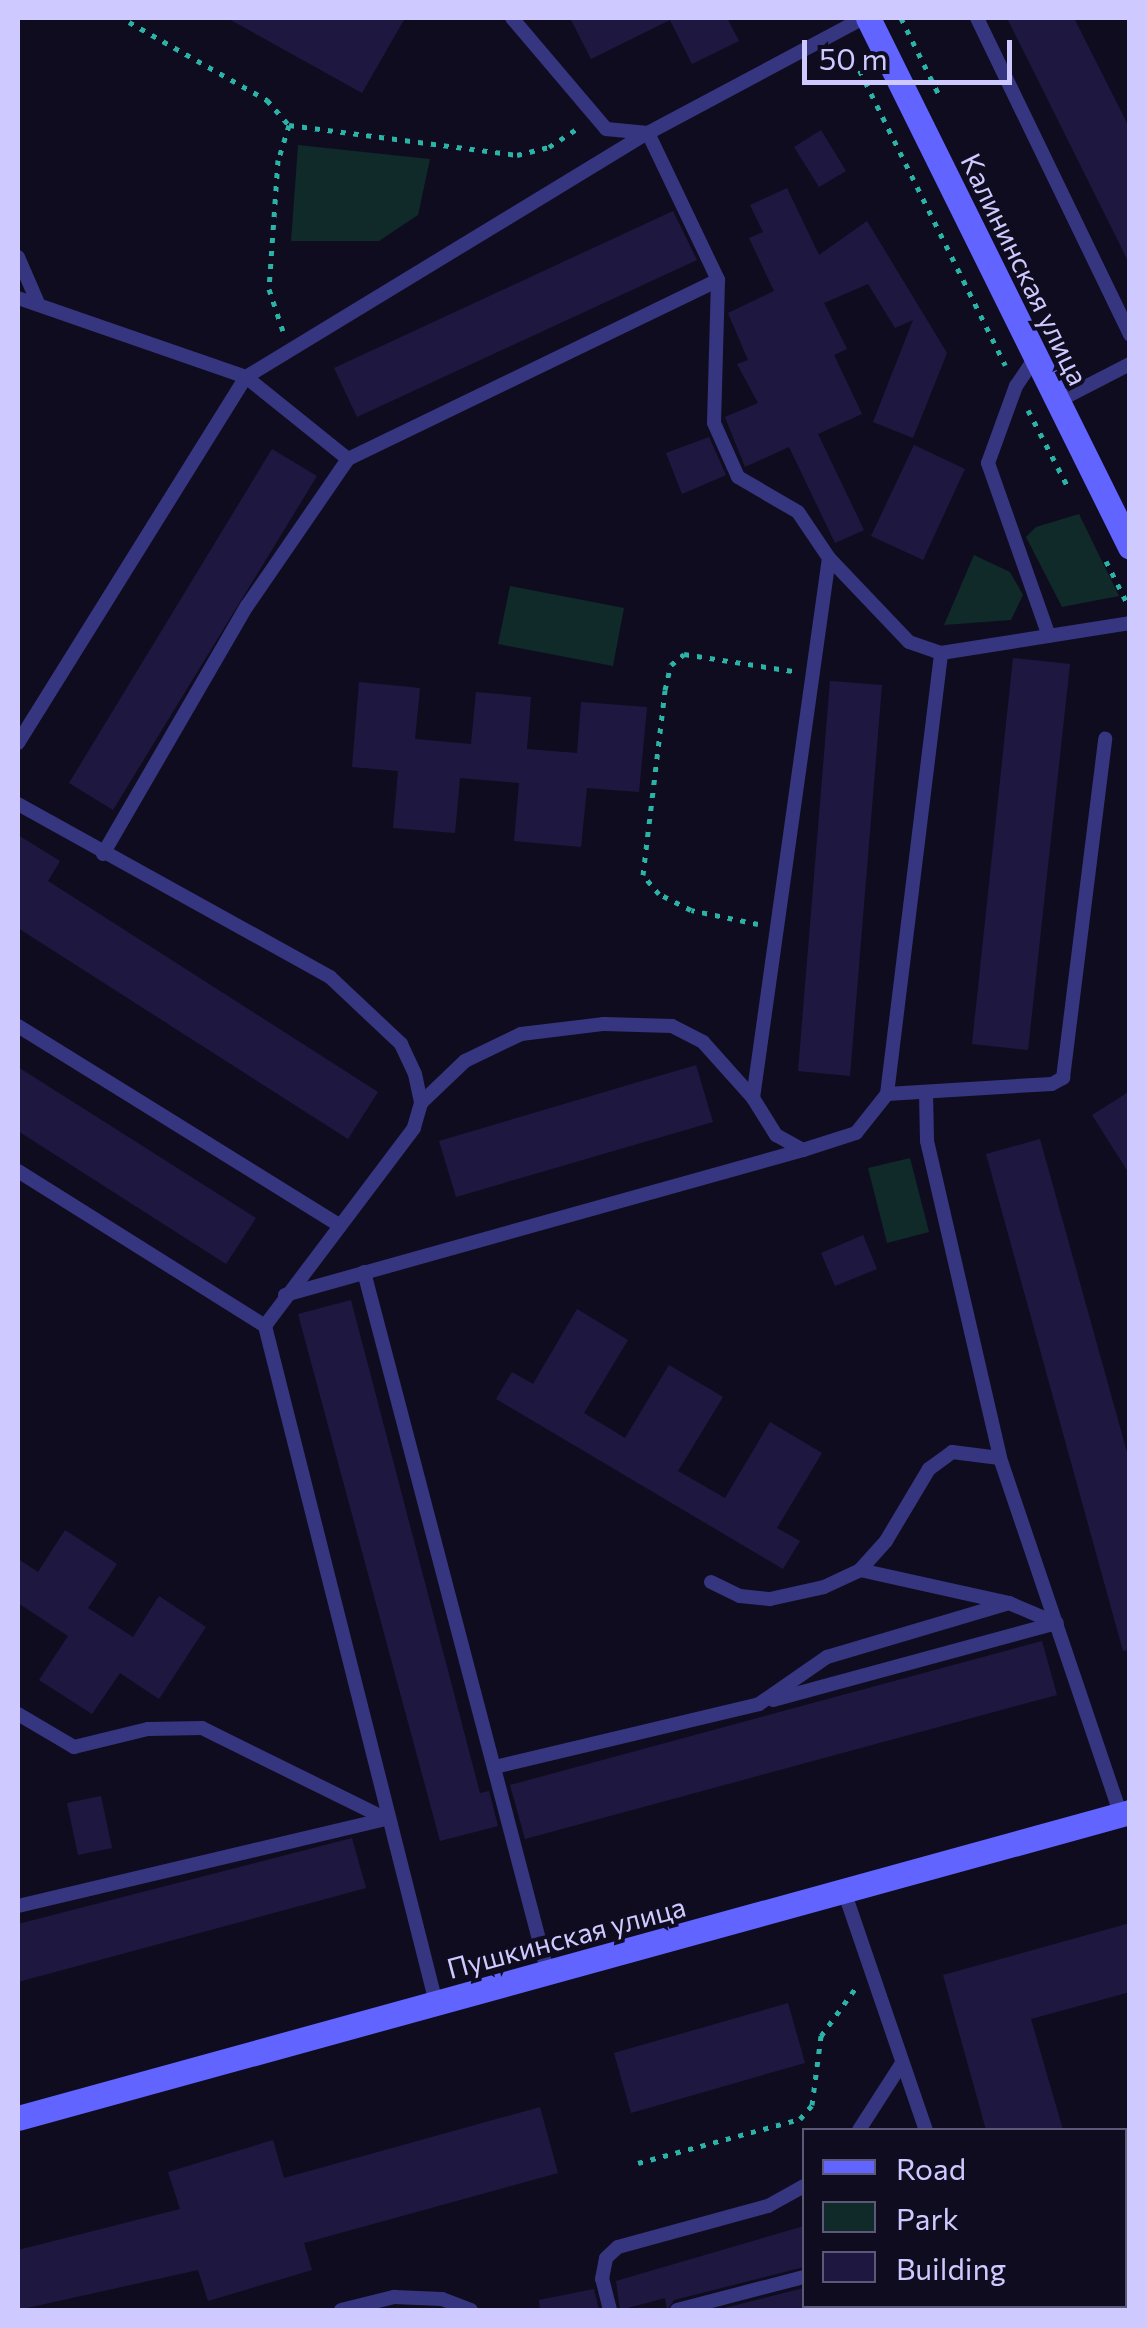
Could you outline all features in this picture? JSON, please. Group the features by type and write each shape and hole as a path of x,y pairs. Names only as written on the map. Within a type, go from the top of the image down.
{"main road":[{"name":"Калининская улица","path":"866,18 1130,547"},
{"name":"Пушкинская улица","path":"18,2118 1125,1813"}],"lane":[{"path":"512,18 595,118 612,132 648,132"},
{"path":"18,742 246,378 290,347 648,132 866,18"},
{"path":"978,18 1130,335"},
{"path":"648,132 718,280 714,423 738,477 798,512 829,558 910,642 941,653 1130,623"},
{"path":"18,257 38,301"},
{"path":"103,854 247,606 348,460 718,280"},
{"path":"18,298 38,301 246,378 348,460"},
{"path":"1035,358 1016,386 988,463 1049,636"},
{"path":"1056,402 1130,364"},
{"path":"753,1098 808,674 829,558"},
{"path":"285,1295 856,1133 887,1094 941,653"},
{"path":"887,1094 1052,1084 1063,1078 1105,739"},
{"path":"18,804 103,854 258,932 330,977 400,1044 421,1102"},
{"path":"265,1326 414,1128 421,1102 465,1062 522,1034 604,1024 672,1026 703,1042 753,1098 776,1135 802,1150"},
{"path":"18,1026 340,1226"},
{"path":"926,1092 927,1141 1000,1458 1125,1813"},
{"path":"18,1172 265,1326 386,1819 436,2004"},
{"path":"364,1272 548,1974"},
{"path":"711,1582 740,1596 770,1599 824,1587 860,1570 886,1541 929,1469 952,1452 1000,1458"},
{"path":"860,1570 1009,1603 1056,1623"},
{"path":"760,1704 827,1657 1009,1603"},
{"path":"495,1767 760,1704 1056,1623"},
{"path":"18,1714 74,1746 148,1728 202,1728 386,1819"},
{"path":"18,1906 386,1819"},
{"path":"844,1891 925,2128"},
{"path":"859,2128 902,2063"},
{"path":"610,2310 602,2279 606,2258 618,2246 768,2206 802,2187"},
{"path":"677,2310 802,2278"},
{"path":"341,2310 394,2297 442,2299 471,2310"}],"path":[{"path":"129,22 268,100 289,125 517,155 549,147 595,118"},
{"path":"840,30 1077,506"},
{"path":"289,125 278,160 269,289 290,347"},
{"path":"1103,556 1130,608"},
{"path":"775,928 691,910 659,894 643,875 645,840 671,665 684,654 808,674"},
{"path":"638,2163 800,2119 812,2106 821,2036 870,1968"}],"green space":[{"path":"298,145 430,159 418,215 379,241 291,241"},
{"path":"1079,514 1119,596 1062,607 1026,537 1036,527"},
{"path":"974,555 1010,572 1023,595 1011,620 944,625"},
{"path":"510,586 624,608 613,666 498,644"},
{"path":"910,1158 929,1232 887,1243 868,1168"}],"building":[{"path":"227,18 405,18 362,93"},
{"path":"570,18 727,18 739,41 692,64 670,20 591,59"},
{"path":"1007,18 1074,18 1130,129 1130,265"},
{"path":"821,130 846,171 819,187 794,147"},
{"path":"787,188 819,255 867,221 947,353 913,438 873,422 913,320 895,328 868,284 824,303 847,349 834,355 862,414 818,434 864,530 835,543 789,447 745,467 725,417 758,403 737,364 748,360 728,313 774,291 749,238 763,232 750,205"},
{"path":"673,211 697,260 357,417 334,368"},
{"path":"709,437 726,475 682,494 666,453"},
{"path":"914,445 965,469 923,560 871,536"},
{"path":"272,449 317,476 113,810 69,783"},
{"path":"1013,658 1070,664 1028,1050 972,1044"},
{"path":"830,681 882,685 850,1076 798,1071"},
{"path":"359,682 420,688 415,739 471,744 476,692 531,697 527,749 577,753 581,702 647,707 639,792 587,788 581,847 514,841 519,783 460,778 455,833 393,828 398,771 352,767"},
{"path":"18,835 60,861 48,881 378,1092 348,1139 18,928"},
{"path":"696,1065 713,1122 456,1197 439,1141"},
{"path":"18,1067 256,1218 226,1264 18,1131"},
{"path":"1130,1091 1130,1175 1092,1115"},
{"path":"1040,1139 1130,1463 1130,1650 1123,1651 986,1154"},
{"path":"863,1235 877,1269 835,1286 821,1253"},
{"path":"351,1300 480,1793 489,1791 498,1826 440,1841 298,1314"},
{"path":"577,1309 628,1340 584,1413 625,1438 669,1365 723,1397 678,1471 725,1498 770,1422 822,1453 777,1528 800,1541 783,1569 496,1399 512,1372 533,1384"},
{"path":"65,1530 117,1564 88,1608 133,1637 159,1596 206,1627 159,1699 120,1673 92,1714 39,1680 68,1636 18,1603 18,1559 38,1572"},
{"path":"1042,1641 1057,1695 525,1839 510,1785"},
{"path":"101,1796 112,1848 78,1855 67,1803"},
{"path":"352,1838 366,1888 18,1982 18,1924"},
{"path":"1130,1923 1130,1992 1031,2019 1062,2128 985,2128 943,1975"},
{"path":"788,2003 805,2063 631,2113 614,2053"},
{"path":"540,2107 558,2173 304,2243 312,2270 208,2301 198,2270 18,2310 18,2250 180,2209 168,2172 273,2140 284,2178"},
{"path":"802,2227 802,2268 674,2300 667,2310 665,2298 620,2310 616,2281"},
{"path":"594,2289 599,2310 540,2310 539,2300"},
{"path":"802,2289 804,2310 717,2310"}]}
